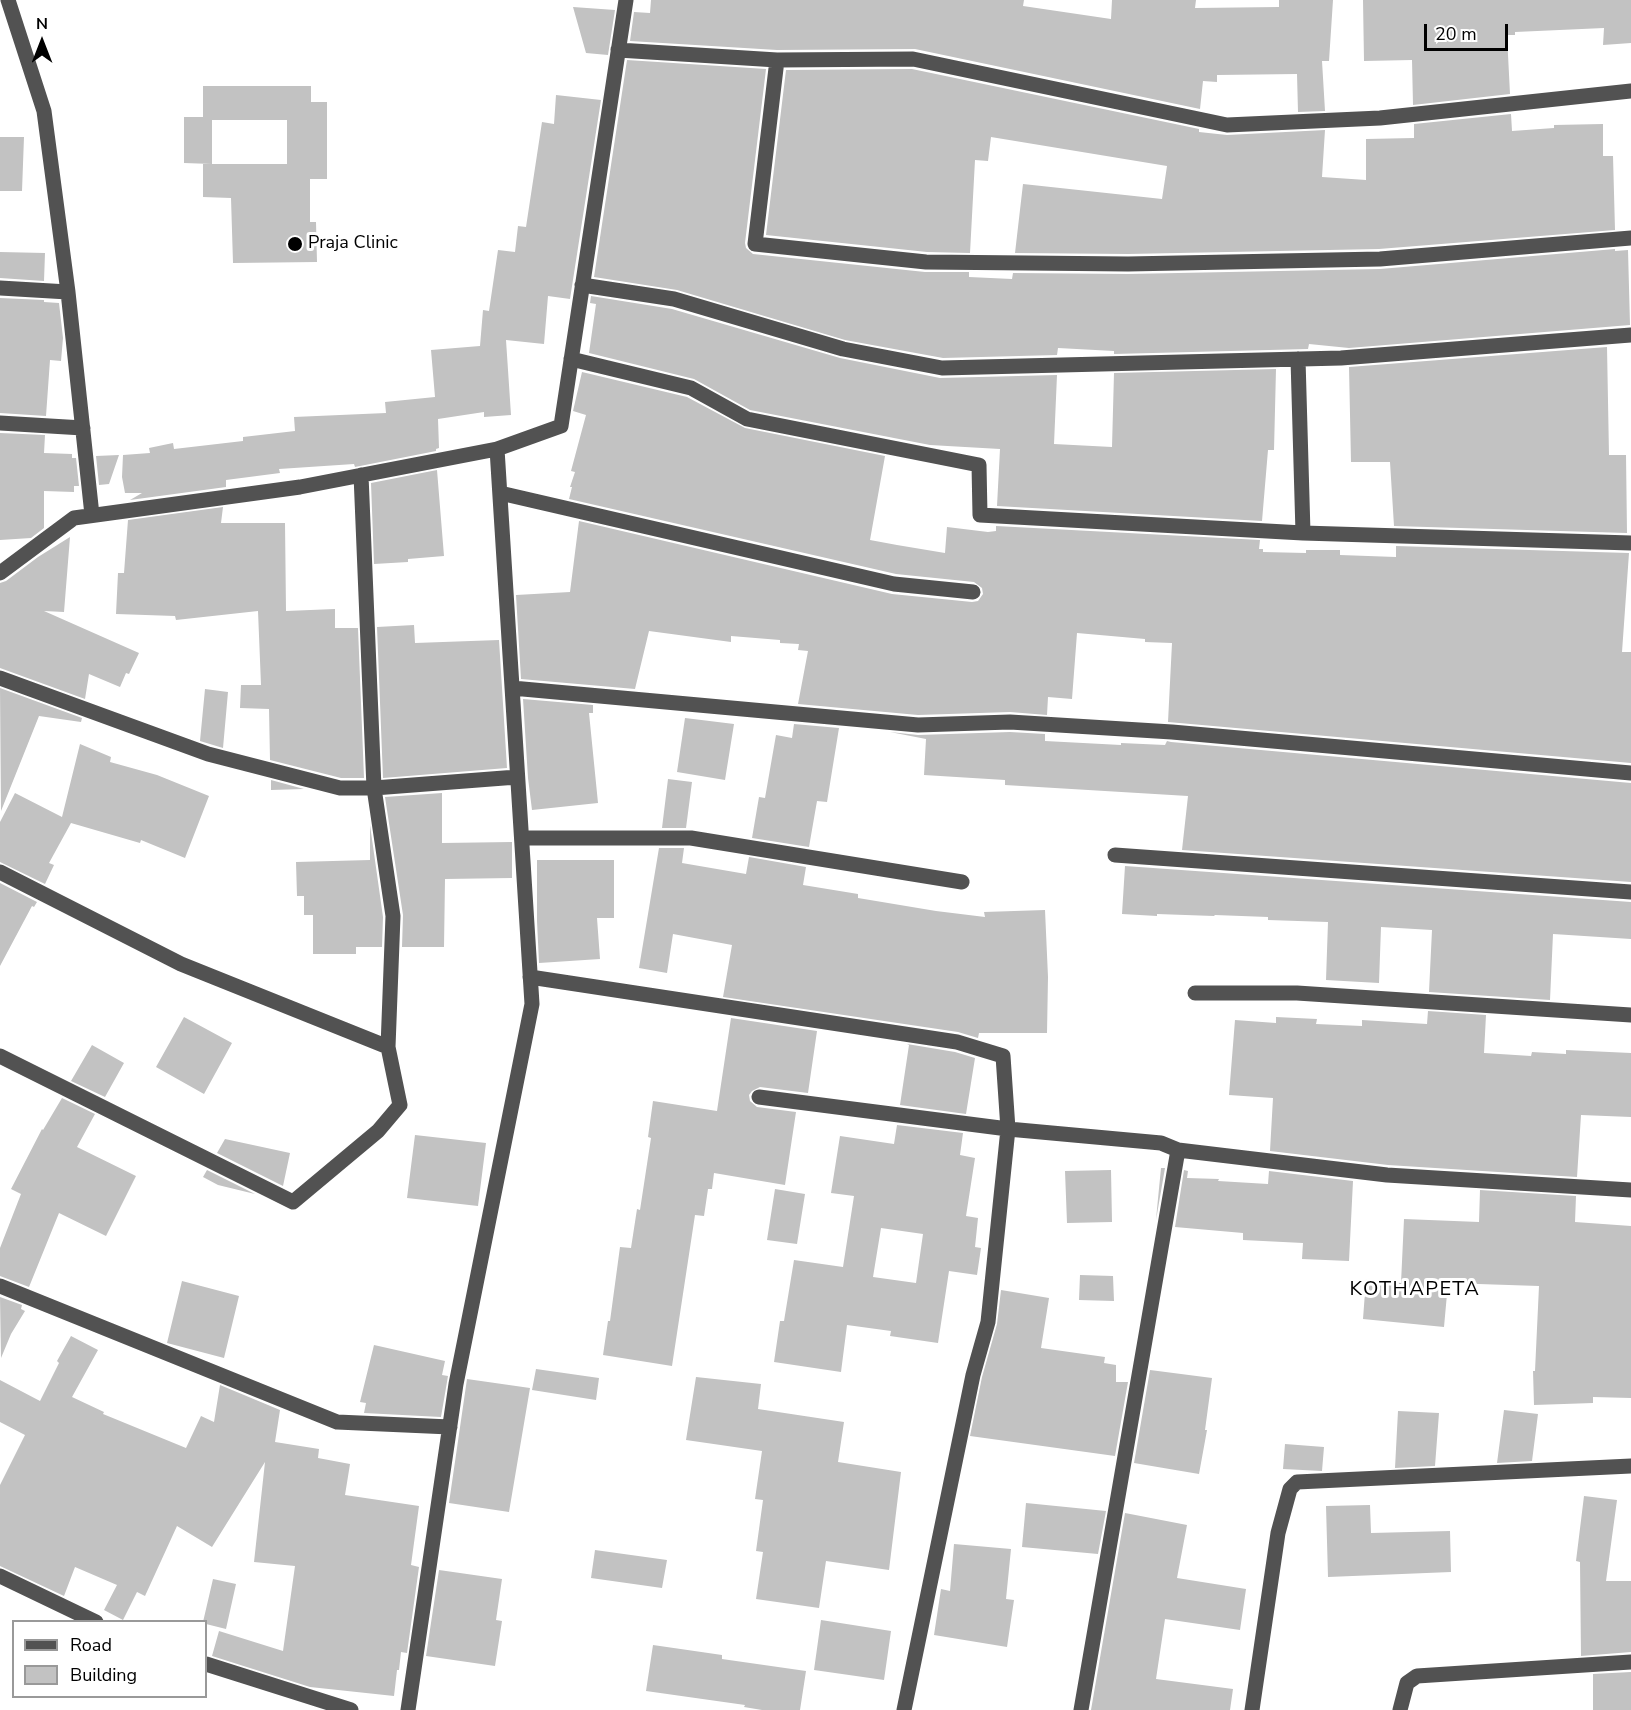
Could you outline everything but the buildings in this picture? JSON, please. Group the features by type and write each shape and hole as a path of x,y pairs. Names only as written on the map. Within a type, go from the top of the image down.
{"street":[{"path":"8,0 44,111 68,292 92,514"},
{"path":"0,573 74,518 300,487 497,449 561,426 626,0"},
{"path":"618,50 777,60 913,59 1227,125 1380,118 1631,91"},
{"path":"777,60 755,244 926,262 1128,264 1380,259 1631,237"},
{"path":"582,285 674,299 843,349 942,368 1341,358 1631,335"},
{"path":"0,288 68,292"},
{"path":"572,359 691,388 747,419 979,465 980,515 1303,533 1631,543"},
{"path":"1298,359 1303,533"},
{"path":"0,423 83,428"},
{"path":"408,1710 456,1384 532,1004 497,449"},
{"path":"0,1056 293,1202 378,1131 400,1105 388,1047 393,916 374,788 361,475"},
{"path":"500,493 894,584 974,592"},
{"path":"0,678 208,754 340,788 374,788 518,777"},
{"path":"512,688 918,725 1010,722 1172,732 1631,773"},
{"path":"522,838 691,838 962,882"},
{"path":"1115,855 1631,892"},
{"path":"0,872 181,964 388,1047"},
{"path":"530,976 957,1042 1003,1056 1008,1129 988,1322 974,1375 904,1710"},
{"path":"1195,993 1298,993 1631,1015"},
{"path":"759,1097 1008,1129 1161,1143 1178,1150 1387,1174 1631,1190"},
{"path":"1081,1710 1178,1150"},
{"path":"0,1286 337,1422 450,1426"},
{"path":"1252,1710 1278,1533 1290,1489 1298,1482 1631,1466"},
{"path":"0,1576 92,1620"},
{"path":"1400,1710 1407,1683 1417,1676 1631,1662"},
{"path":"207,1664 351,1710"}],"place":[{"name":"Praja Clinic","path":"295,244"}],"district":[{"name":"KOTHAPETA","path":"1415,1290"}]}
